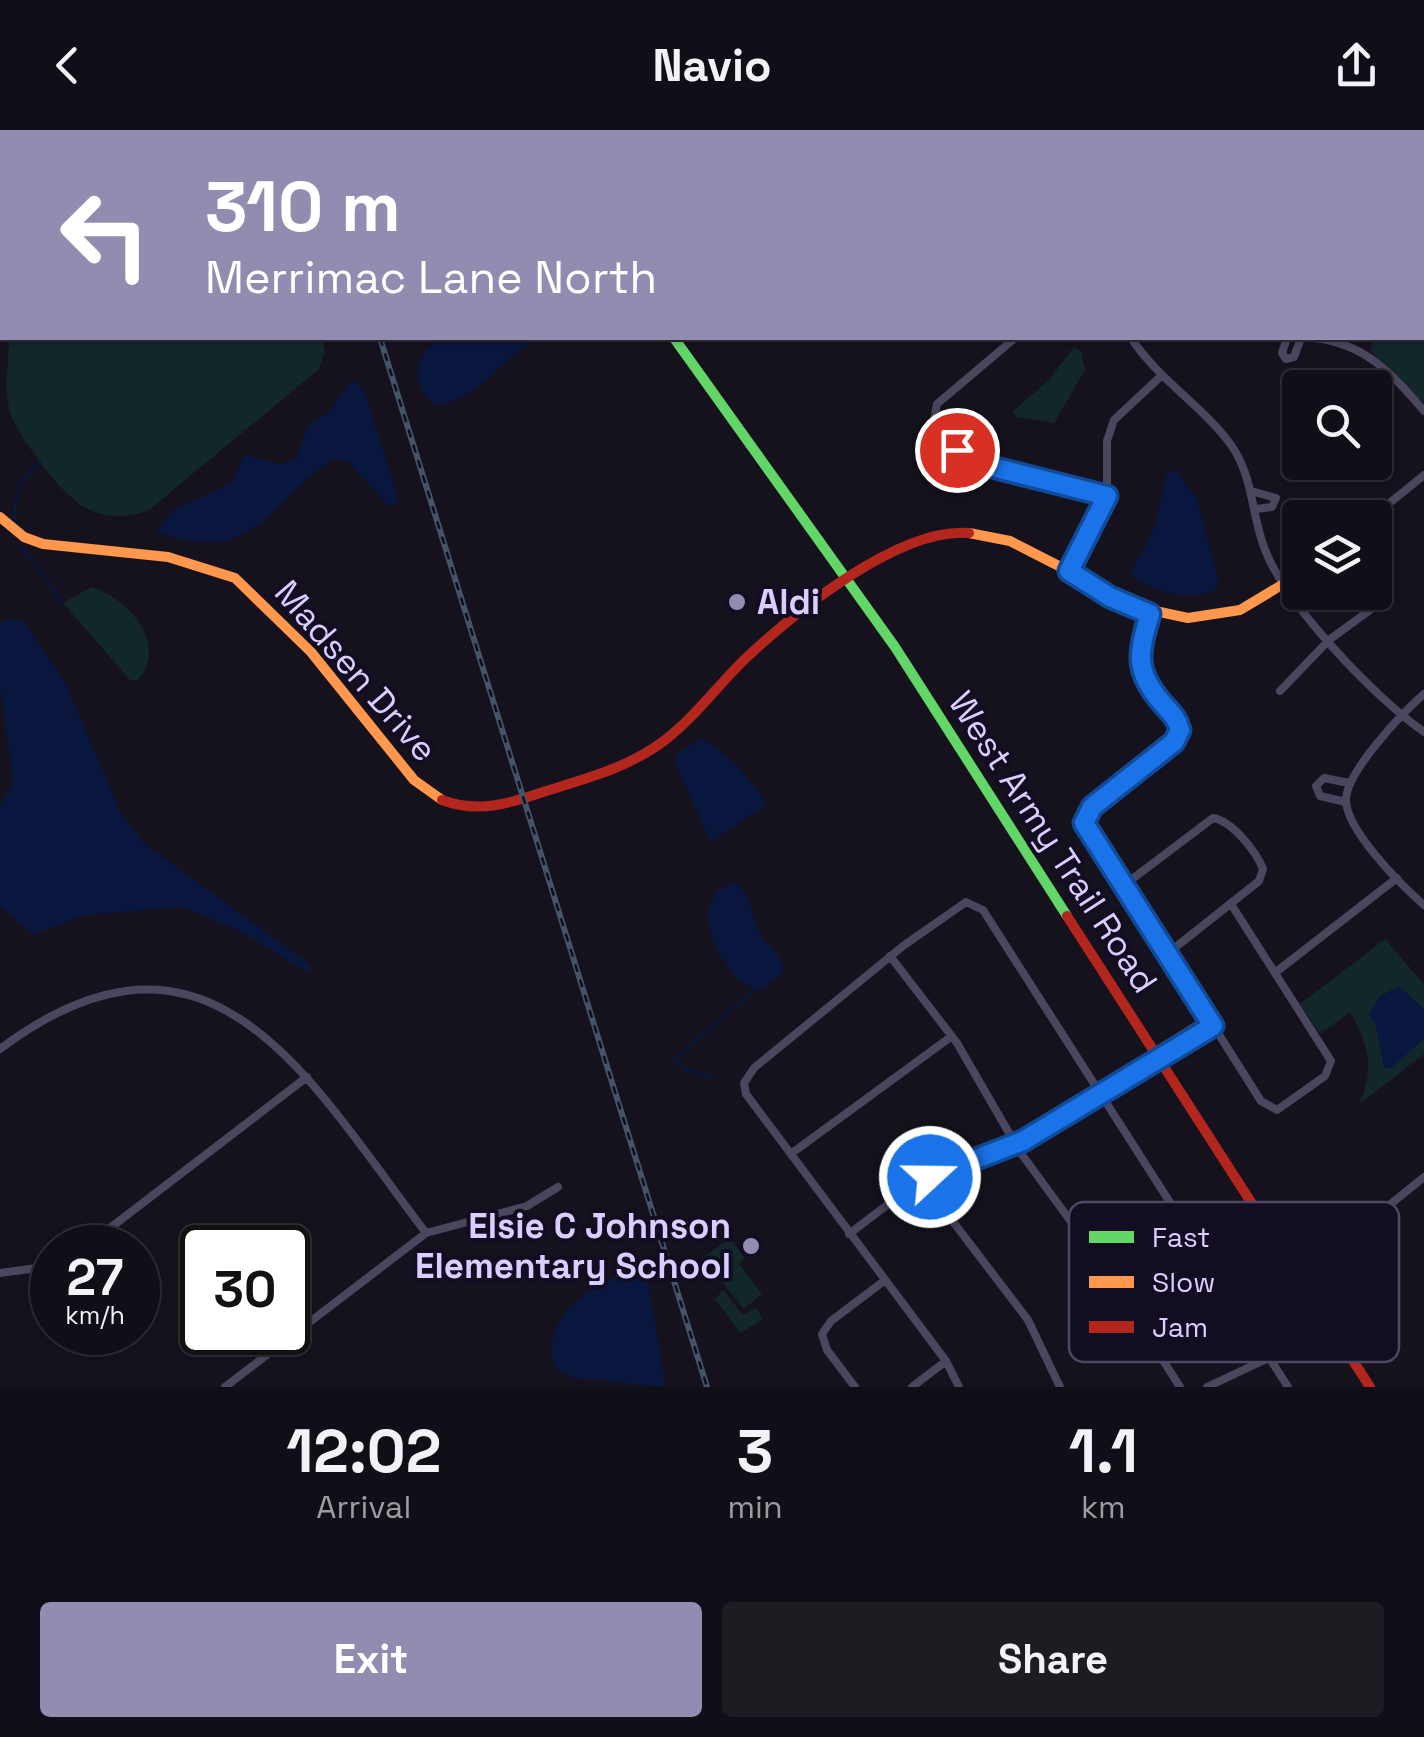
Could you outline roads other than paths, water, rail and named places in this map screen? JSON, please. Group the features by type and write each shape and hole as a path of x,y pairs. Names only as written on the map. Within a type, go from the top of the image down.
{"street":[{"name":"West Army Trail Road","path":"675,340 849,581 1251,1202"},
{"path":"1013,340 937,404 934,421 957,450 973,462 1107,496"},
{"path":"1133,340 1160,377 1224,436 1252,491 1264,548 1282,579"},
{"path":"1285,340 1282,353 1286,359 1294,357 1300,340"},
{"path":"1328,340 1342,342 1377,360 1424,411"},
{"path":"1069,571 1107,496 1107,441 1114,420 1160,377"},
{"path":"1392,501 1424,475"},
{"path":"1252,491 1276,498 1272,507 1256,509"},
{"name":"Madsen Drive","path":"0,517 24,538 42,544 200,564 240,581 382,738 418,786 438,798 472,808 524,800 644,755 679,728 751,654 849,581 911,544 951,533 977,532 1010,540 1042,553 1110,597 1150,614"},
{"path":"1231,904 1330,1061 1325,1076 1282,1109 1272,1110 1261,1102 1123,886 1084,817 1178,736 1178,721 1149,687 1138,662 1150,614 1182,618 1224,614 1253,606 1282,588"},
{"path":"1305,610 1366,684 1424,732"},
{"path":"1280,691 1329,640 1370,610"},
{"path":"1424,694 1349,783 1346,802 1353,824 1424,905"},
{"path":"1346,802 1320,796 1316,786 1324,778 1349,783"},
{"path":"1123,886 1200,824 1219,818 1263,869 1259,881 1167,954"},
{"path":"1276,972 1397,878"},
{"path":"959,1387 946,1361 744,1087 748,1073 956,904 975,903 1170,1202"},
{"path":"890,956 952,1036 1015,1144 1069,1219"},
{"path":"0,1050 51,1014 92,998 150,992 209,1002 257,1027 307,1077 426,1232"},
{"path":"849,1234 922,1180 1015,1144 1100,1092 1104,1084 1210,1022"},
{"path":"792,1154 952,1036"},
{"path":"114,1225 307,1077"},
{"path":"1392,1202 1424,1176"},
{"path":"922,1180 1028,1320 1060,1387"},
{"path":"225,1387 426,1232 526,1206 558,1187"},
{"path":"0,1272 30,1270"},
{"path":"855,1387 827,1350 822,1334 831,1321 884,1280"},
{"path":"912,1387 946,1361"},
{"path":"1164,1362 1180,1387"},
{"path":"1208,1387 1255,1362"},
{"path":"1272,1362 1288,1387"},
{"name":"West Army Trail Road","path":"1354,1362 1370,1387"}],"water":[{"path":"438,340 536,340 467,394 437,405 421,389 418,380 420,362"},
{"path":"350,382 357,382 365,393 397,494 397,506 387,505 349,462 335,459 316,471 254,528 237,537 217,542 193,541 156,530 173,510 231,483 244,455 281,464 297,458 307,427 331,409"},
{"path":"1174,469 1197,498 1219,583 1214,591 1204,594 1170,593 1130,574 1155,526 1166,474"},
{"path":"10,618 24,622 66,684 120,811 145,844 302,958 311,967 308,973 240,931 183,907 85,915 33,935 0,906 0,806 13,782 0,687 0,623"},
{"path":"702,737 737,765 765,800 765,805 711,842 675,764 676,755"},
{"path":"737,883 758,930 779,956 782,966 783,972 761,990 732,972 712,938 711,902 720,890"},
{"path":"1399,986 1424,1009 1424,1039 1390,1069 1384,1067 1375,1022 1369,1015 1379,997"},
{"path":"618,1276 644,1277 648,1282 666,1387 570,1377 554,1367 553,1336 567,1310 591,1290"}],"waterway":[{"path":"15,523 19,489 40,462"},
{"path":"22,547 63,603"},
{"path":"713,1077 683,1069 674,1059 755,990"}],"railway":[{"path":"381,340 707,1387"}],"place":[{"name":"Aldi","path":"737,602"},
{"name":"Elsie C Johnson Elementary School","path":"751,1246"}]}
